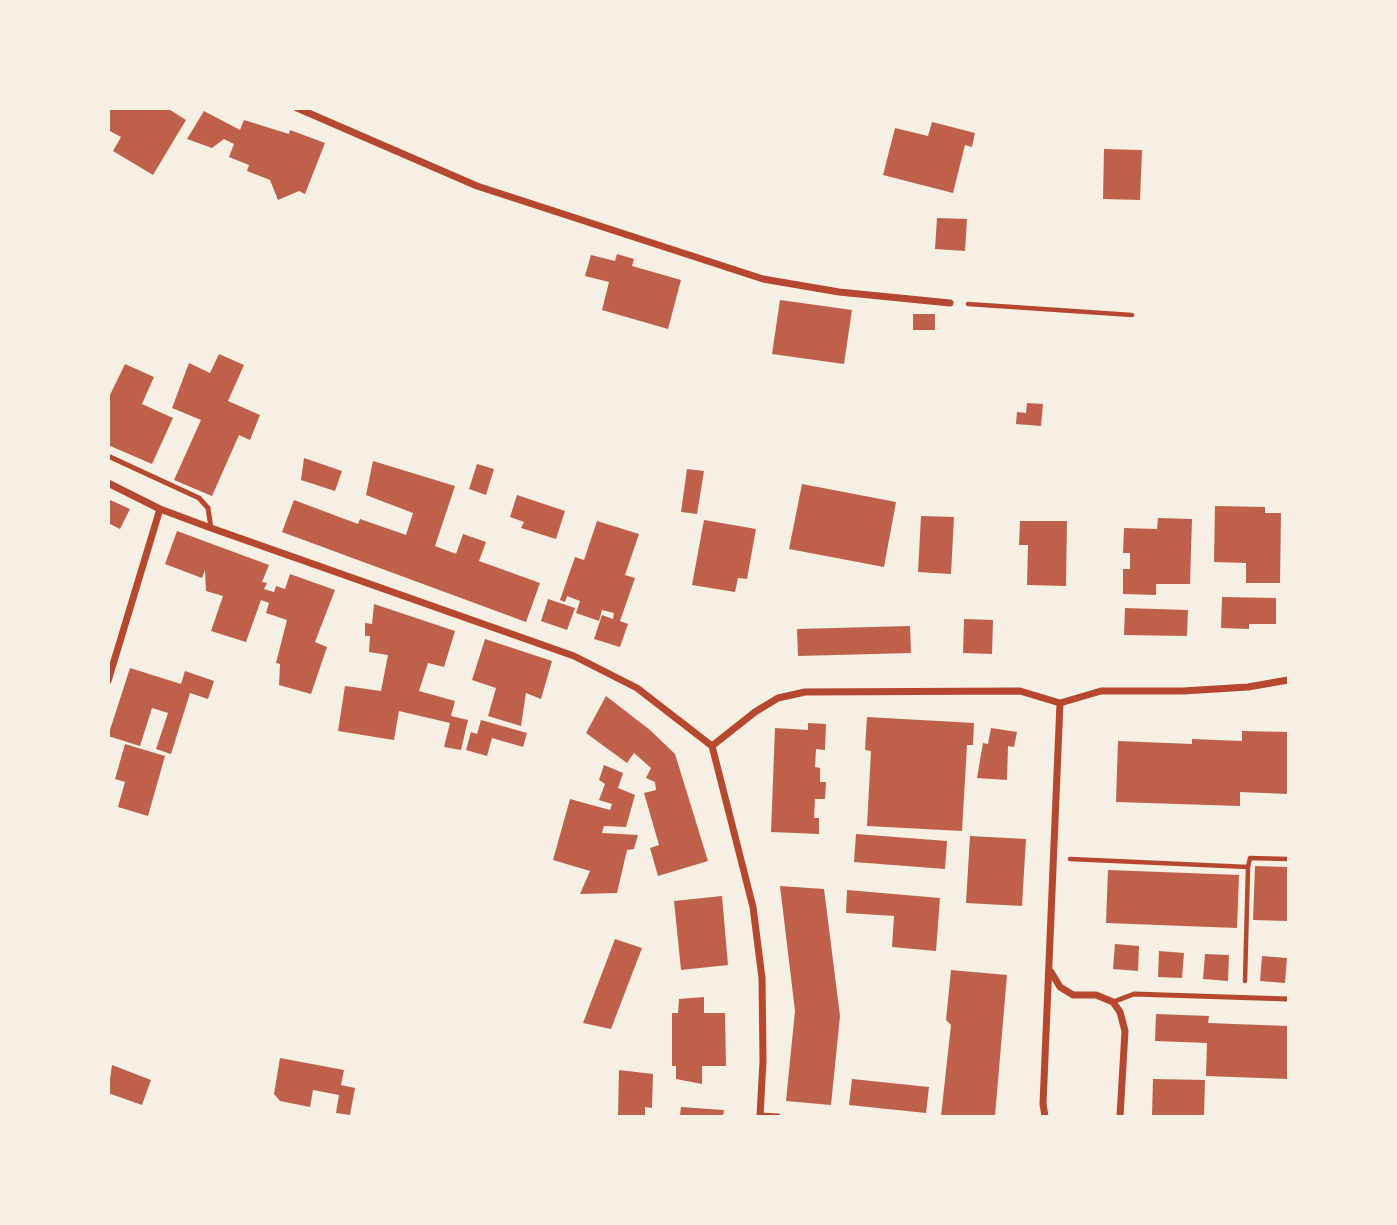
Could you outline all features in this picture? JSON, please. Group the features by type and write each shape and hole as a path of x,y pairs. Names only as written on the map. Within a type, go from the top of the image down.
{"street":[{"path":"297,108 477,186 751,275 839,292 950,303"},
{"path":"108,483 160,509 211,528 574,656 637,688 712,746 753,907 762,978 763,1061 760,1116"},
{"path":"108,681 160,509"},
{"path":"712,746 755,712 778,698 805,692 1020,691 1059,703 1101,691 1183,691 1248,687 1289,680"},
{"path":"1045,1116 1043,1104 1059,703"},
{"path":"1049,970 1059,987 1073,995 1096,995 1113,1002 1125,1031 1120,1116"}],"lane":[{"path":"108,456 199,498 208,508 211,528"},
{"path":"1113,1002 1134,994 1289,999"},
{"path":"760,1116 778,1116"}],"path":[{"path":"950,303 1132,315"},
{"path":"1054,858 1248,867"},
{"path":"1244,997 1250,858 1289,859"}],"building":[{"path":"108,108 167,108 186,120 153,175 113,151 121,137 108,130"},
{"path":"204,111 240,130 244,120 289,134 290,130 325,143 305,194 299,191 278,200 270,180 247,171 249,165 229,157 234,144 224,139 212,148 187,139"},
{"path":"932,122 975,133 972,147 965,145 953,193 883,175 895,128 928,136"},
{"path":"1104,149 1142,150 1140,200 1103,199"},
{"path":"937,218 967,219 965,251 935,249"},
{"path":"617,254 634,259 632,266 681,280 668,329 602,310 609,282 585,276 591,255 615,261"},
{"path":"780,300 852,310 844,364 772,354"},
{"path":"913,314 935,314 935,330 913,330"},
{"path":"219,354 244,365 228,401 260,415 250,440 239,435 212,496 174,480 201,420 172,408 189,363 210,373"},
{"path":"125,364 154,377 142,404 173,418 152,464 108,445 108,399"},
{"path":"1027,403 1043,404 1041,426 1016,424 1017,412 1026,413"},
{"path":"304,458 342,471 335,491 301,480"},
{"path":"373,461 455,486 435,546 456,554 463,534 486,542 479,561 540,583 526,622 282,532 294,500 358,524 360,519 406,535 413,513 366,495"},
{"path":"477,464 494,469 486,495 469,489"},
{"path":"687,469 704,471 697,514 681,512"},
{"path":"802,484 896,502 884,567 789,549"},
{"path":"517,495 565,511 556,539 521,528 524,522 510,517"},
{"path":"108,499 130,509 120,529 108,523"},
{"path":"1215,506 1265,507 1265,513 1281,513 1280,583 1246,583 1246,563 1214,562"},
{"path":"921,516 954,517 951,574 918,572"},
{"path":"1158,518 1192,519 1190,584 1156,584 1156,595 1123,594 1123,569 1130,569 1130,553 1123,553 1124,528 1157,529"},
{"path":"704,520 756,529 747,579 738,578 735,592 692,585"},
{"path":"597,521 639,534 625,575 635,578 620,621 628,624 620,647 594,639 602,615 613,619 614,613 602,610 599,621 576,613 580,601 567,596 565,602 560,600 575,557 584,560"},
{"path":"1020,521 1067,521 1066,586 1027,585 1028,545 1019,545"},
{"path":"177,531 269,565 262,582 267,583 264,589 274,592 276,586 285,589 290,574 335,590 315,642 327,647 311,694 279,685 280,664 276,663 287,620 266,613 269,603 261,600 246,642 211,631 223,596 206,591 205,570 202,578 165,564"},
{"path":"1222,597 1276,598 1276,624 1249,624 1249,629 1221,628"},
{"path":"548,599 575,608 567,630 541,621"},
{"path":"374,604 455,631 444,667 428,663 419,691 455,701 451,716 468,720 461,750 444,747 450,723 399,711 394,740 338,731 345,686 381,691 388,655 369,652 370,636 365,636 365,623 372,624"},
{"path":"1125,608 1188,610 1187,636 1124,635"},
{"path":"964,619 993,620 992,654 963,653"},
{"path":"910,626 911,653 798,656 797,629"},
{"path":"485,639 552,661 541,699 526,693 521,726 488,716 496,688 472,680"},
{"path":"130,668 181,684 185,671 214,681 208,699 190,693 171,754 156,749 168,713 152,708 140,746 108,736"},
{"path":"606,696 650,730 675,754 708,861 658,876 650,848 659,845 644,793 656,790 655,782 646,778 651,768 634,753 627,763 586,733"},
{"path":"867,717 974,723 973,745 967,745 962,831 867,826 871,751 865,750"},
{"path":"481,720 527,733 523,747 492,738 487,756 466,750 471,732 477,734"},
{"path":"808,723 826,724 825,750 816,749 815,767 820,768 820,782 826,782 825,799 815,799 814,818 819,818 819,834 771,832 775,728 808,730"},
{"path":"991,728 1017,732 1014,747 1008,746 1007,780 977,778 983,743 988,744"},
{"path":"1242,731 1288,732 1288,794 1240,792 1240,806 1116,802 1118,741 1192,744 1192,739 1242,741"},
{"path":"125,744 165,756 148,816 118,807 125,782 115,779"},
{"path":"604,765 623,773 618,788 635,795 626,827 604,826 602,833 638,835 634,849 627,850 617,893 580,894 590,871 553,860 570,799 610,810 612,804 599,800 605,784 599,780"},
{"path":"856,834 947,841 945,869 854,862"},
{"path":"970,836 1026,839 1022,906 966,903"},
{"path":"1255,866 1288,867 1288,921 1253,920"},
{"path":"1108,870 1239,875 1237,928 1106,923"},
{"path":"780,886 824,889 840,1016 831,1105 786,1101 795,1011"},
{"path":"847,890 940,898 936,951 892,947 894,916 846,913"},
{"path":"722,896 728,965 681,970 674,901"},
{"path":"615,939 642,948 611,1029 583,1023"},
{"path":"1115,944 1139,946 1138,971 1113,969"},
{"path":"1159,951 1184,953 1182,978 1158,977"},
{"path":"1205,954 1229,955 1228,981 1203,979"},
{"path":"1262,956 1287,958 1285,983 1260,981"},
{"path":"951,970 1007,975 995,1116 941,1116 951,1025 946,1020"},
{"path":"704,997 704,1013 725,1013 726,1066 702,1066 702,1084 676,1079 676,1066 672,1066 672,1013 678,1013 679,999"},
{"path":"1156,1014 1209,1016 1208,1023 1288,1026 1288,1079 1206,1076 1207,1043 1155,1041"},
{"path":"280,1058 344,1070 341,1085 355,1088 350,1115 336,1113 339,1095 313,1090 310,1107 280,1101 274,1094"},
{"path":"112,1065 151,1080 142,1105 108,1093"},
{"path":"619,1070 653,1074 652,1108 645,1107 645,1116 618,1116"},
{"path":"852,1079 929,1087 926,1113 849,1105"},
{"path":"1153,1079 1205,1080 1204,1116 1152,1116"},
{"path":"681,1107 724,1110 723,1116 680,1116"}]}
